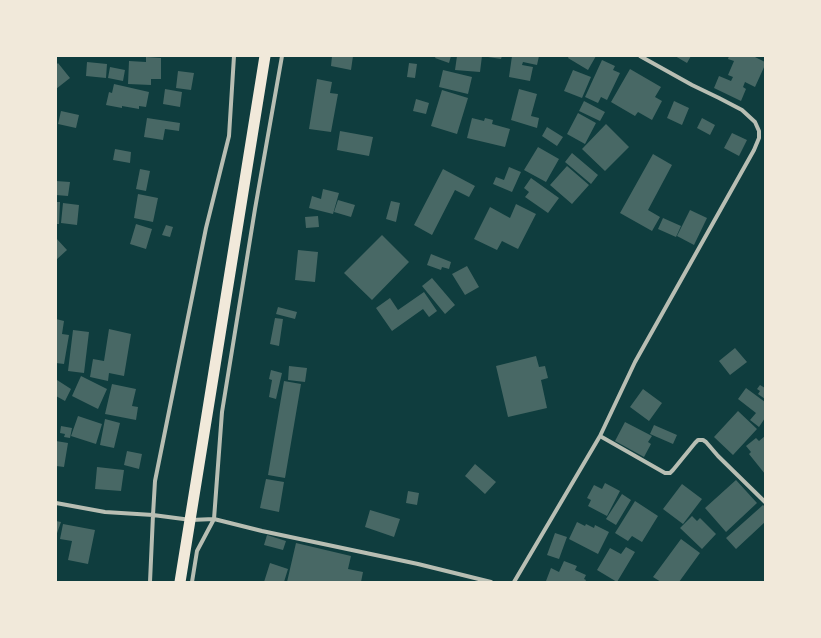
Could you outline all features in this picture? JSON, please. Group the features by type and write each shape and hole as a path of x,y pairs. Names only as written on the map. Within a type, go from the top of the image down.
{"highway":[{"path":"180,582 265,56"}],"street":[{"path":"150,582 155,481 206,228 229,136 234,56"},
{"path":"192,582 197,550 214,519 222,412 282,56"},
{"path":"514,582 600,436 635,362 750,157 759,138 759,131 755,122 742,110 692,85 640,56"},
{"path":"600,436 665,474 670,473 673,470 698,440 703,440 765,502"},
{"path":"56,503 105,512 153,515 190,520 214,519 262,531 418,564 491,582"}],"building":[{"path":"332,56 353,56 351,70 331,66"},
{"path":"436,56 451,56 449,63 435,58"},
{"path":"457,56 482,56 480,72 455,70"},
{"path":"488,56 502,56 501,59"},
{"path":"512,56 539,56 537,65 523,62 522,65 533,67 530,81 509,77"},
{"path":"569,56 596,56 588,70 568,58"},
{"path":"675,56 691,56 687,63"},
{"path":"729,56 753,56 765,62 755,87 745,82 743,87 746,89 741,101 714,88 719,76 731,81 733,77 728,75 734,61 728,59"},
{"path":"146,57 161,58 161,79 151,79 151,85 128,84 129,61 146,62"},
{"path":"602,60 615,66 613,70 620,73 607,100 601,97 598,103 585,97"},
{"path":"87,62 107,64 106,78 86,76"},
{"path":"58,63 70,78 56,89 56,65"},
{"path":"409,63 417,64 415,78 407,77"},
{"path":"110,67 125,70 123,81 108,78"},
{"path":"630,69 661,87 655,97 662,101 652,120 638,112 635,116 611,102"},
{"path":"443,70 472,77 468,94 439,87"},
{"path":"573,70 591,77 582,98 564,91"},
{"path":"178,71 194,73 191,90 176,88"},
{"path":"317,79 332,82 330,93 338,94 331,132 309,129"},
{"path":"114,84 149,92 146,107 139,106 139,109 106,105 109,92 112,93"},
{"path":"165,89 182,92 180,107 163,104"},
{"path":"519,89 537,94 531,116 539,118 537,128 511,120"},
{"path":"442,90 468,98 457,134 431,126"},
{"path":"416,99 429,103 426,114 413,111"},
{"path":"584,101 605,112 600,121 579,111"},
{"path":"674,101 689,108 682,125 667,118"},
{"path":"61,111 79,115 76,128 58,124"},
{"path":"578,113 596,123 585,144 567,134"},
{"path":"147,118 180,123 179,131 165,129 163,140 144,137"},
{"path":"472,118 484,121 485,118 493,120 492,124 510,129 505,147 467,138"},
{"path":"702,118 715,125 710,135 697,128"},
{"path":"606,124 629,147 605,171 582,149"},
{"path":"547,127 563,137 557,146 542,136"},
{"path":"340,131 373,137 369,156 337,150"},
{"path":"732,133 747,140 739,156 724,148"},
{"path":"538,147 559,159 546,182 524,170"},
{"path":"115,149 131,152 130,163 113,160"},
{"path":"572,153 598,175 591,184 565,162"},
{"path":"653,154 672,165 648,210 660,217 652,231 620,213"},
{"path":"567,166 589,185 572,204 550,185"},
{"path":"509,167 521,172 512,192 493,184 496,177 504,180"},
{"path":"140,169 150,171 146,191 136,189"},
{"path":"443,169 475,186 469,197 455,190 432,235 414,225"},
{"path":"531,178 559,198 548,213 525,197 529,192 524,188"},
{"path":"56,181 70,182 68,196 56,195"},
{"path":"323,189 339,193 333,214 309,208 312,196 321,199"},
{"path":"138,194 158,198 153,222 134,218"},
{"path":"338,200 355,205 351,217 334,212"},
{"path":"391,201 400,203 396,222 386,219"},
{"path":"56,202 60,202 59,224 56,224"},
{"path":"63,203 79,205 77,225 61,223"},
{"path":"516,204 536,214 518,249 502,241 497,250 474,239 490,207 510,218"},
{"path":"690,210 707,218 694,245 677,236"},
{"path":"318,216 319,227 306,228 305,217"},
{"path":"663,218 681,226 676,237 658,229"},
{"path":"136,224 152,229 146,249 130,244"},
{"path":"166,225 173,227 170,237 162,235"},
{"path":"382,235 409,262 372,300 344,273"},
{"path":"56,238 67,250 56,260"},
{"path":"298,250 318,252 315,282 295,280"},
{"path":"431,254 451,262 449,269 442,267 441,270 427,265"},
{"path":"467,266 479,287 465,295 452,274"},
{"path":"432,278 455,305 445,314 422,286"},
{"path":"424,292 437,311 429,317 423,309 392,331 376,308 390,298 398,310"},
{"path":"278,307 297,312 295,319 276,314"},
{"path":"275,318 283,319 279,346 270,344"},
{"path":"56,319 64,321 62,334 69,335 64,364 56,363"},
{"path":"109,329 131,334 124,376 109,373 108,381 90,377 93,359 104,361"},
{"path":"73,330 89,332 84,373 68,371"},
{"path":"735,348 747,362 730,375 719,361"},
{"path":"536,356 539,367 545,366 548,378 541,380 547,408 508,417 496,366"},
{"path":"289,366 307,368 305,382 288,380"},
{"path":"271,370 282,373 276,399 269,397 272,380 269,379"},
{"path":"81,376 107,389 98,409 72,396"},
{"path":"57,380 71,389 65,401 56,396"},
{"path":"284,381 301,384 285,478 268,475"},
{"path":"112,384 136,389 132,406 138,407 136,420 105,414"},
{"path":"760,385 765,388 765,399 758,394 760,391 757,389"},
{"path":"746,388 765,402 765,418 759,427 750,420 756,413 738,399"},
{"path":"643,389 662,403 649,421 630,407"},
{"path":"738,411 757,429 733,455 714,437"},
{"path":"78,416 102,424 96,444 71,436"},
{"path":"105,419 120,423 114,448 100,445"},
{"path":"625,422 652,436 648,442 651,444 644,457 615,441"},
{"path":"654,425 677,435 673,444 650,434"},
{"path":"61,426 72,428 70,438 64,437 65,434 60,433"},
{"path":"765,436 765,474 749,454 751,452 746,446 756,438 759,441"},
{"path":"56,441 68,443 64,467 56,466"},
{"path":"127,451 142,454 139,469 124,465"},
{"path":"475,464 496,482 485,494 465,476"},
{"path":"97,467 124,470 121,491 95,489"},
{"path":"266,479 284,482 279,512 260,508"},
{"path":"736,480 757,503 726,532 705,508"},
{"path":"605,483 620,491 607,516 588,506 591,500 587,498 594,485 602,489"},
{"path":"682,484 702,499 683,524 663,509"},
{"path":"408,491 419,493 417,505 406,503"},
{"path":"622,494 631,500 616,525 606,519"},
{"path":"635,501 658,516 642,542 632,536 628,541 615,533"},
{"path":"763,505 765,507 765,522 736,549 726,538"},
{"path":"370,510 400,519 394,537 365,527"},
{"path":"692,516 697,521 700,518 716,534 702,549 680,528"},
{"path":"56,521 61,522 56,536"},
{"path":"577,522 594,528 595,525 609,532 598,554 569,539"},
{"path":"63,524 95,530 88,564 68,560 72,541 60,539"},
{"path":"555,533 567,537 559,559 547,555"},
{"path":"267,535 286,541 283,550 264,545"},
{"path":"681,539 700,553 679,582 661,582 653,577"},
{"path":"296,543 351,556 348,569 363,572 361,582 287,582"},
{"path":"626,547 635,552 617,582 597,570 610,548 621,554"},
{"path":"564,561 577,566 575,570 586,575 584,579 586,580 585,582 546,581 551,568 559,572"},
{"path":"270,563 288,569 284,582 264,582"}]}
